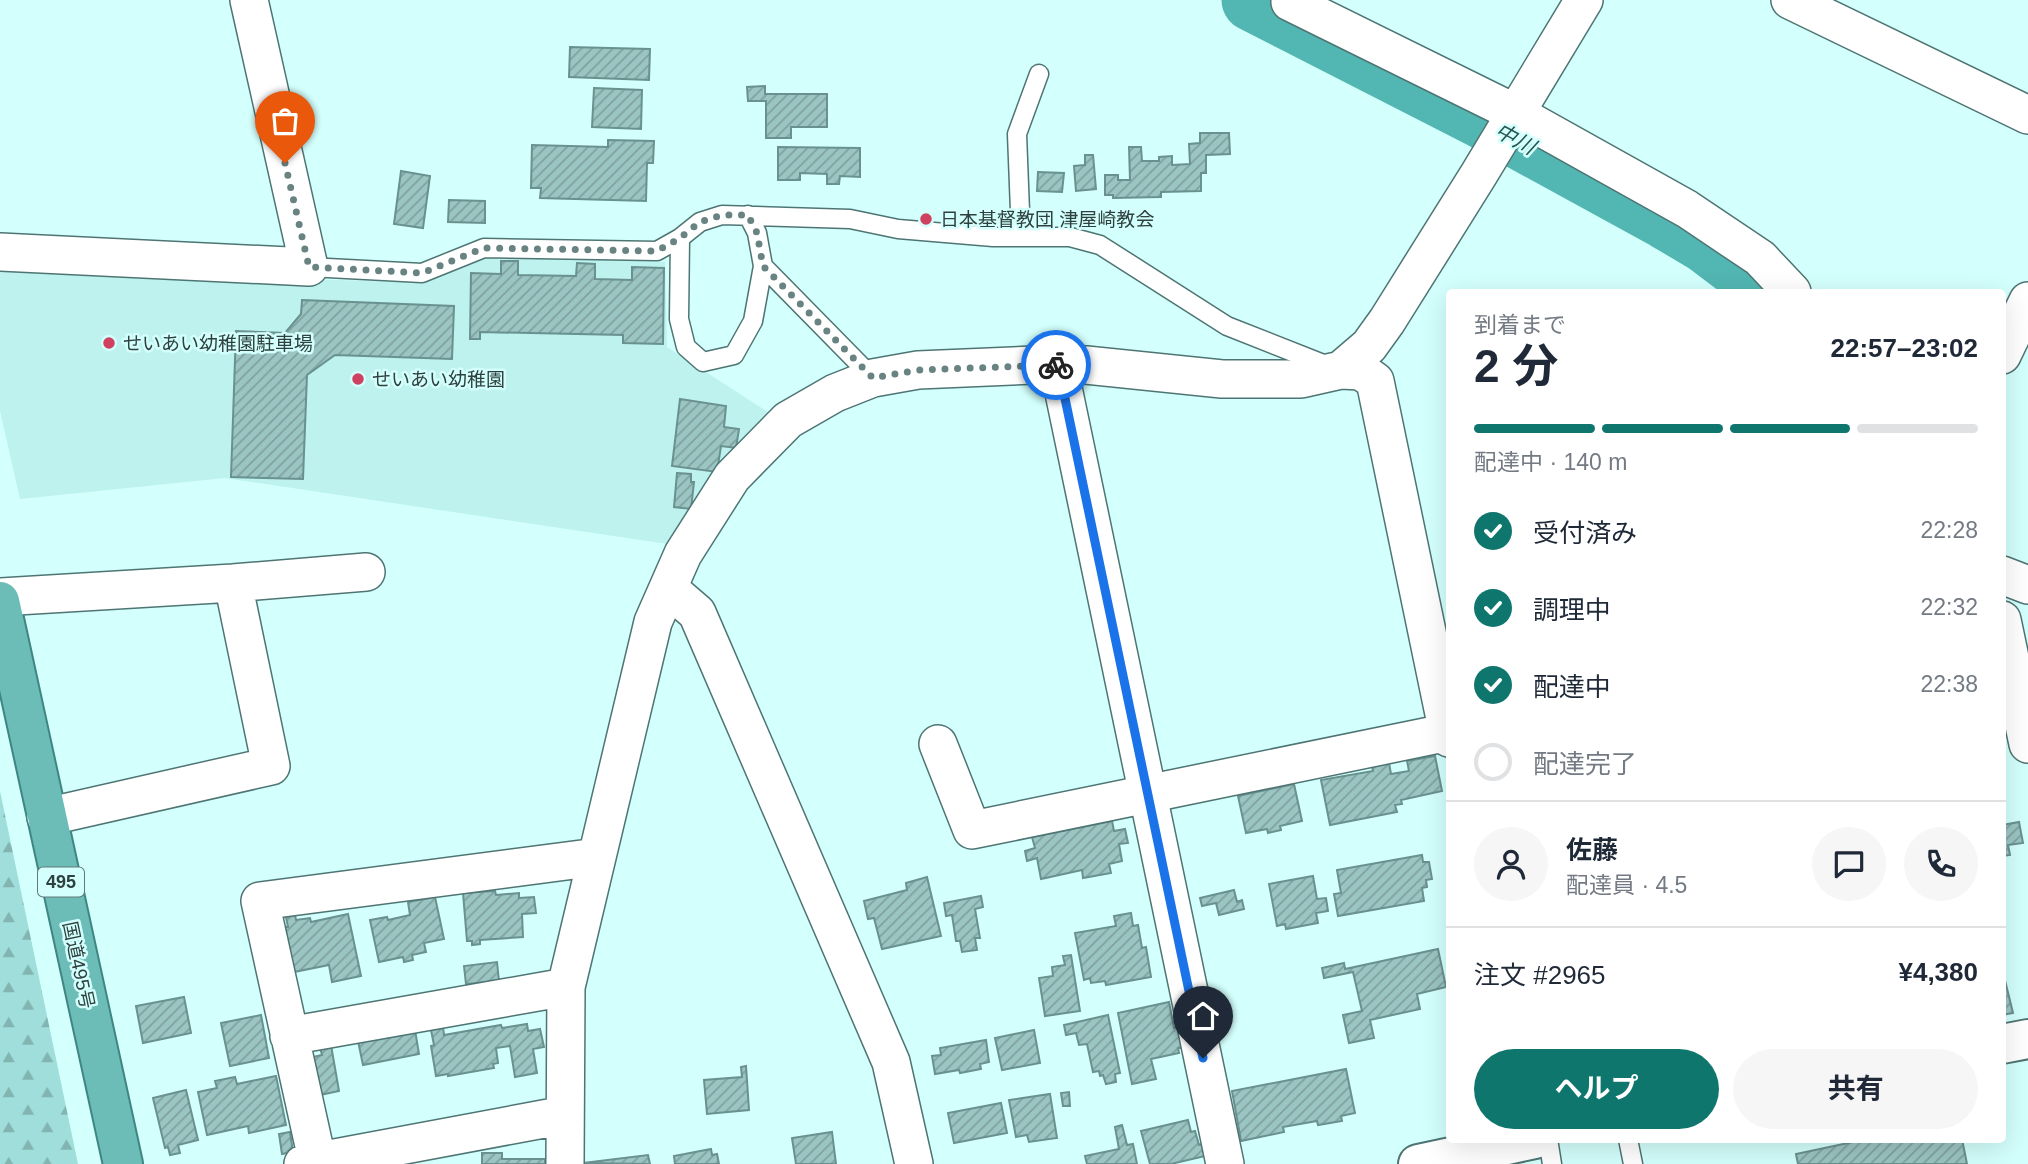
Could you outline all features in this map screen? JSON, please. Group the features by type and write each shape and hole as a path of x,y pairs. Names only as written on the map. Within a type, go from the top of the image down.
{"highway":[{"name":"国道495号","path":"0,599 123,1164"}],"street":[{"path":"0,252 309,267 248,0"},
{"path":"1341,370 1369,346 1387,321 1474,172 1508,125 1584,0"},
{"path":"1790,0 2028,115"},
{"path":"1290,2 1508,125 1686,209 1760,258 1789,289"},
{"path":"2006,347 2028,301"},
{"path":"1058,365 1225,1164"},
{"path":"565,1164 566,987 653,622 683,554 732,477 788,420 835,394 873,378 918,370 1086,365 1222,379 1301,379 1341,370 1361,371 1375,381 1446,720"},
{"path":"0,599 366,572"},
{"path":"2006,577 2028,585"},
{"path":"46,817 271,766 233,583"},
{"path":"668,588 697,613 886,1049 914,1164"},
{"path":"2006,639 2028,744"},
{"path":"939,744 972,830 1446,735"},
{"path":"565,1115 313,1163 260,901 597,857"},
{"path":"289,1036 566,987"},
{"path":"2006,1043 2028,1039"},
{"path":"1418,1164 1475,1158 1522,1143"}],"lane":[{"path":"1021,237 1017,134 1039,74"},
{"path":"309,267 422,273 484,248 657,251 700,222 722,215 850,219 898,229 1021,237 1070,237 1100,245 1227,326 1341,370"},
{"path":"680,238 680,318 686,347 703,362 734,355 753,321 763,266 757,233 748,215"},
{"path":"763,266 873,378"},
{"path":"1549,1143 1552,1164"},
{"path":"1629,1143 1633,1164"}],"shaded area":[{"name":"せいあい幼稚園","path":"486,254 665,262 667,347 774,416 674,545 225,478 20,499 0,411 0,265 426,283"}],"green space":[{"path":"0,791 78,1164 0,1164"}],"building":[{"path":"570,47 650,49 649,80 569,77"},
{"path":"765,86 765,94 827,94 827,127 791,127 791,138 766,138 766,101 748,101 747,87"},
{"path":"594,88 642,90 641,129 592,127"},
{"path":"1200,133 1229,133 1230,154 1206,155 1206,173 1201,173 1201,191 1161,192 1161,197 1113,198 1113,195 1105,195 1105,175 1118,175 1118,180 1130,180 1129,147 1141,147 1142,161 1159,161 1159,157 1172,156 1172,165 1190,164 1189,144 1200,143"},
{"path":"608,140 654,141 653,163 647,163 646,201 540,198 541,188 531,188 532,145 608,147"},
{"path":"778,147 860,148 860,177 840,176 839,184 827,184 827,174 800,173 800,180 778,180"},
{"path":"1085,155 1093,155 1096,189 1076,191 1074,166 1085,165"},
{"path":"401,171 430,176 423,228 394,224"},
{"path":"1038,172 1064,173 1062,192 1037,191"},
{"path":"449,200 485,201 485,223 448,222"},
{"path":"501,261 518,261 518,275 576,276 577,263 595,264 595,279 632,280 632,267 664,268 663,344 623,343 623,335 480,332 480,339 470,339 471,273 501,274"},
{"path":"302,300 454,306 452,359 335,355 307,375 303,479 231,477 236,331 285,333 301,314"},
{"path":"680,399 726,406 724,427 739,429 736,448 721,446 717,472 672,466"},
{"path":"677,473 691,474 691,482 694,482 691,509 674,507"},
{"path":"1435,756 1442,791 1401,800 1402,804 1395,805 1397,812 1330,825 1321,780 1373,771 1372,766 1389,763 1391,774 1409,771 1407,761"},
{"path":"1294,784 1302,821 1280,826 1281,830 1268,833 1267,829 1246,833 1238,796"},
{"path":"1112,821 1114,831 1125,829 1128,843 1119,844 1122,861 1109,864 1111,873 1083,878 1082,870 1041,879 1037,858 1027,861 1025,851 1035,848 1032,837"},
{"path":"2019,822 2023,843 2008,845 2010,855 2006,856 2006,824"},
{"path":"1422,855 1423,862 1429,862 1432,879 1426,880 1427,887 1422,888 1424,901 1338,916 1334,894 1341,893 1337,870"},
{"path":"1313,876 1317,899 1326,898 1328,911 1316,913 1318,923 1286,929 1285,924 1277,926 1269,884"},
{"path":"927,877 941,936 882,949 874,918 868,919 864,901 907,890 906,883"},
{"path":"1234,890 1237,902 1242,900 1244,909 1219,915 1216,903 1202,906 1200,898"},
{"path":"495,891 496,895 519,893 519,898 534,897 536,913 522,914 523,937 480,940 480,944 472,945 472,941 467,941 463,893"},
{"path":"981,896 983,907 975,909 980,938 975,938 977,950 962,952 960,941 956,941 952,915 946,916 944,903"},
{"path":"435,897 444,939 424,943 426,952 412,955 413,960 404,962 403,957 379,962 370,920 387,917 388,920 410,915 408,902"},
{"path":"1131,913 1133,926 1138,925 1142,948 1146,947 1151,977 1106,985 1105,981 1091,983 1090,978 1084,980 1075,933 1116,926 1114,916"},
{"path":"348,914 361,976 332,982 329,965 294,972 285,927 288,927 286,917 295,915 296,920 310,918 311,922"},
{"path":"1438,949 1446,987 1417,994 1420,1009 1370,1020 1374,1038 1349,1043 1343,1015 1362,1011 1353,972 1324,978 1322,968 1344,963 1345,969"},
{"path":"1071,955 1080,1011 1045,1016 1039,978 1053,976 1052,967 1065,965 1063,956"},
{"path":"497,962 499,981 466,984 464,966"},
{"path":"2006,984 2013,1013 2006,1014"},
{"path":"184,997 191,1033 143,1043 136,1006"},
{"path":"1169,1002 1174,1028 1179,1027 1183,1048 1178,1048 1179,1053 1151,1059 1156,1079 1132,1084 1118,1013"},
{"path":"261,1015 269,1058 230,1066 221,1023"},
{"path":"1108,1015 1120,1073 1115,1074 1116,1082 1106,1084 1099,1071 1093,1072 1087,1044 1079,1045 1076,1033 1066,1035 1064,1025"},
{"path":"527,1024 528,1031 540,1029 544,1047 533,1049 537,1073 515,1077 510,1046 496,1048 498,1063 493,1064 494,1068 436,1076 431,1030 443,1027 444,1035 501,1025 502,1028"},
{"path":"415,1030 419,1054 363,1065 358,1041"},
{"path":"1034,1030 1040,1063 1002,1070 995,1038"},
{"path":"986,1040 989,1062 980,1064 981,1069 935,1074 932,1056 941,1055 940,1048"},
{"path":"331,1045 339,1091 320,1095 313,1057 322,1055 320,1047"},
{"path":"746,1066 749,1110 707,1114 704,1080 742,1077 741,1067"},
{"path":"1346,1069 1355,1113 1341,1116 1342,1121 1318,1125 1317,1121 1283,1127 1284,1132 1241,1141 1232,1091"},
{"path":"276,1076 286,1125 249,1133 248,1126 207,1135 198,1092 217,1088 215,1081 235,1077 237,1084"},
{"path":"186,1090 198,1140 178,1145 180,1153 170,1155 168,1147 165,1148 153,1098"},
{"path":"1069,1092 1070,1106 1063,1106 1061,1093"},
{"path":"1050,1094 1057,1138 1029,1142 1027,1135 1016,1137 1009,1100"},
{"path":"1001,1103 1007,1133 954,1143 948,1113"},
{"path":"1188,1120 1191,1132 1195,1131 1199,1145 1202,1144 1205,1156 1171,1164 1150,1164 1141,1131"},
{"path":"1122,1125 1127,1145 1133,1144 1137,1164 1087,1164 1085,1156 1119,1149 1115,1127"},
{"path":"290,1132 293,1152 282,1154 279,1134"},
{"path":"832,1132 836,1164 796,1164 792,1138"},
{"path":"1848,1143 1963,1143 1967,1164 1798,1164 1796,1154"},
{"path":"711,1149 712,1155 717,1154 719,1164 675,1164 674,1156"},
{"path":"482,1153 502,1153 502,1159 545,1159 545,1164 482,1164"},
{"path":"648,1155 650,1164 583,1163"}],"waterway":[{"name":"中川","path":"1253,0 1480,116 1666,218 1705,241 1765,289"}],"way so far":[{"path":"285,163 309,267 422,273 484,248 657,251 700,222 722,215 748,215 757,233 763,266 873,378 918,370 1056,365"}],"place":[{"name":"日本基督教団 津屋崎教会","path":"926,219"},
{"name":"せいあい幼稚園駐車場","path":"109,343"},
{"name":"せいあい幼稚園","path":"358,379"}],"route":[{"path":"1056,365 1149,793 1203,1058"}]}
